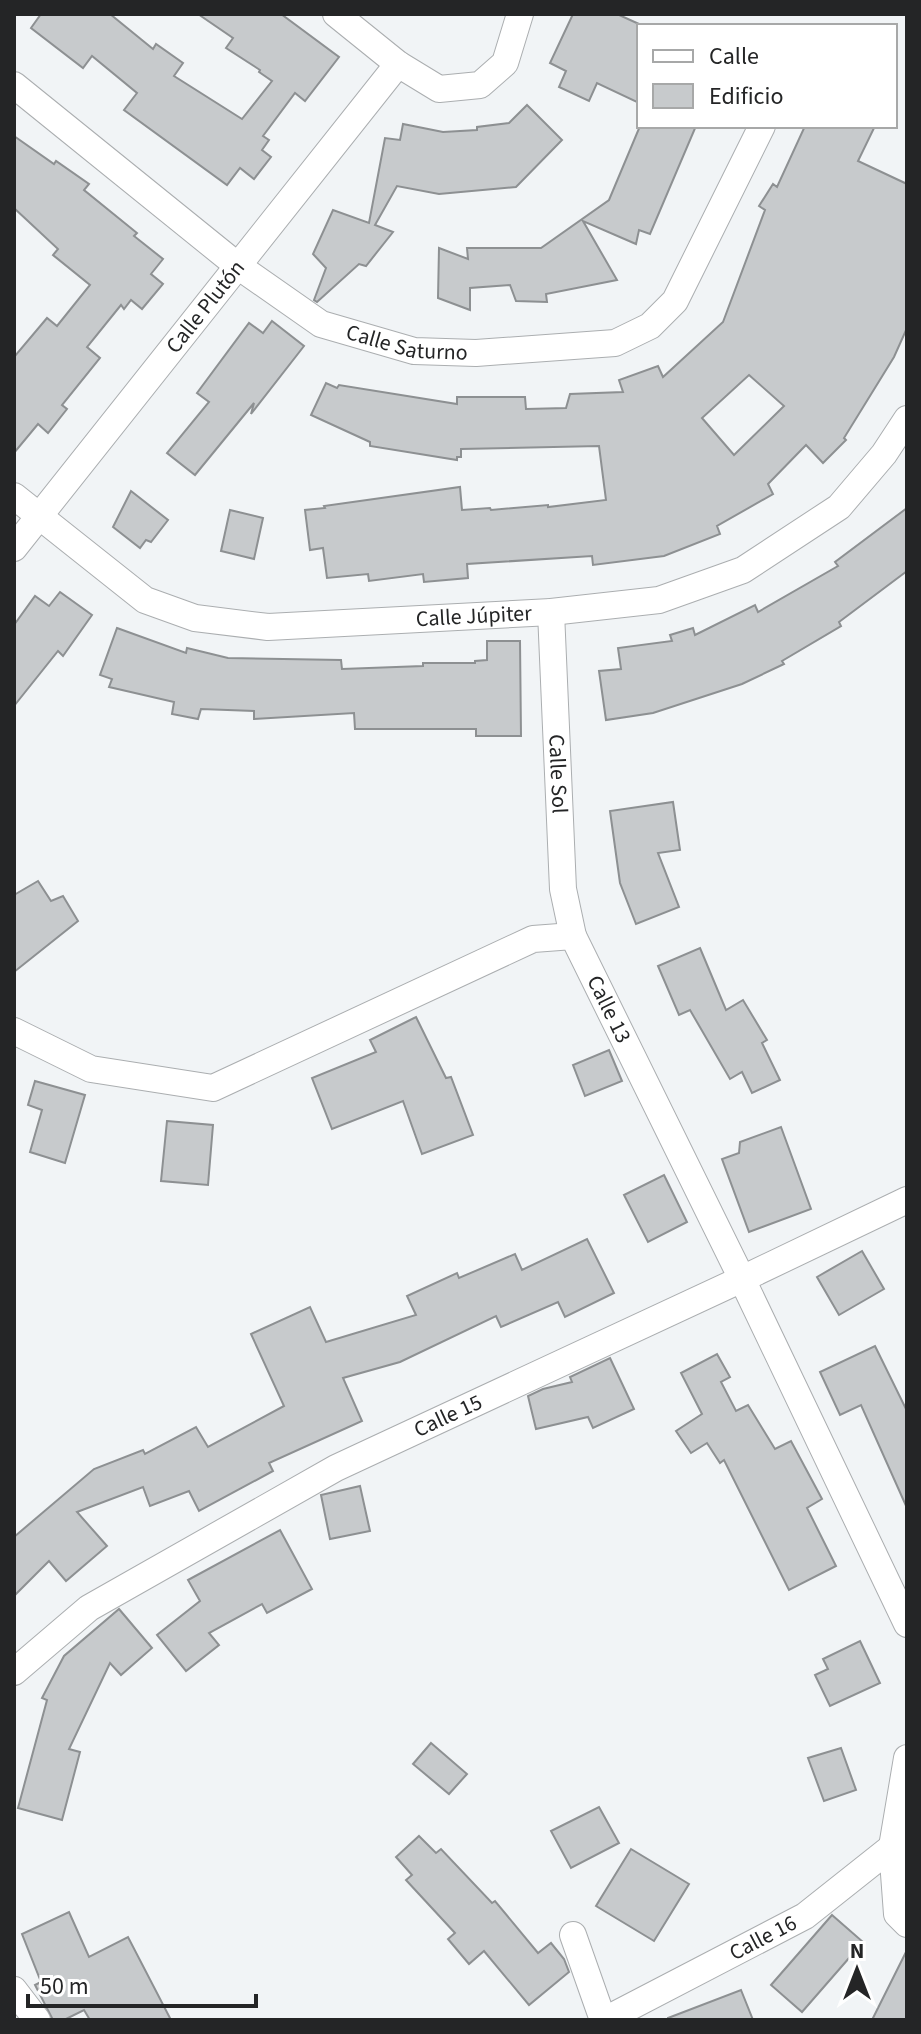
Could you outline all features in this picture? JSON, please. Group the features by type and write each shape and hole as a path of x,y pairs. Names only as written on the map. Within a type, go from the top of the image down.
{"street":[{"path":"336,14 398,64 439,89 480,85 505,63 520,14"},
{"name":"Calle Plutón","path":"14,548 398,64"},
{"name":"Calle Saturno","path":"14,85 238,266 321,324 414,351 476,353 615,343 650,326 675,301 761,128"},
{"name":"Calle Júpiter","path":"14,496 145,600 195,618 268,627 551,612 659,600 743,570 839,507 884,454 907,419"},
{"name":"Calle Sol","path":"551,612 563,889 573,936"},
{"path":"14,1031 91,1069 213,1088 533,939 573,936"},
{"name":"Calle 13","path":"573,936 907,1624"},
{"name":"Calle 15","path":"14,1672 89,1608 336,1468 907,1200"},
{"path":"907,1758 899,1840 897,1914 907,1924"},
{"name":"Calle 16","path":"573,1935 604,2020 805,1916 899,1840"},
{"path":"14,1990 37,2020"}],"building":[{"path":"41,14 110,14 153,49 156,44 183,63 174,76 242,119 272,81 226,48 233,38 198,14 281,14 339,57 305,101 295,93 263,136 269,140 262,150 271,157 254,179 240,168 227,185 124,110 137,93 92,56 83,68 31,28"},
{"path":"573,14 617,14 639,24 637,102 597,83 589,101 559,87 566,71 550,63"},
{"path":"527,105 562,140 516,187 439,194 397,186 375,225 393,232 366,266 359,264 317,302 314,300 326,268 313,254 333,210 369,223 385,138 400,140 403,124 443,132 477,130 477,127 509,123"},
{"path":"639,128 695,128 650,234 639,230 636,244 583,221 617,280 546,294 547,302 516,301 510,285 470,288 470,310 438,298 439,248 468,259 467,248 541,248 609,200"},
{"path":"804,128 874,128 858,161 907,184 907,328 894,357 844,438 846,440 823,463 806,445 768,484 773,494 717,526 720,534 664,556 593,565 592,556 467,564 468,578 424,582 423,574 369,581 368,574 327,578 323,548 310,550 305,510 460,487 462,510 548,507 606,500 599,446 461,449 461,457 457,460 370,446 370,442 311,415 326,383 337,388 339,385 457,404 457,397 525,397 526,409 566,408 570,394 623,392 619,380 658,366 663,377 723,322 765,210 759,206 773,184 777,187","holes":["749,375 784,406 734,455 702,418"]},
{"path":"14,136 89,184 84,190 137,233 134,236 163,259 151,274 163,284 142,309 131,300 124,309 121,305 87,347 100,358 62,405 67,409 48,433 38,424 14,453 14,357 47,318 57,326 90,285 53,255 58,249 14,208"},
{"path":"272,321 304,346 251,414 254,403 195,475 167,453 209,402 197,393 249,323 263,333"},
{"path":"131,491 168,520 151,542 146,540 140,548 113,527"},
{"path":"907,508 907,571 839,622 841,626 782,661 784,664 742,684 653,713 606,720 599,671 621,669 618,648 672,641 670,635 693,628 695,635 755,605 758,612 838,566 835,562"},
{"path":"230,510 263,518 254,559 221,551"},
{"path":"60,592 92,615 63,656 58,651 14,706 14,625 35,596 49,606"},
{"path":"117,628 186,653 187,648 228,658 341,660 342,669 475,663 487,660 487,641 520,641 521,736 476,736 476,729 355,729 354,713 254,719 254,711 201,709 198,719 172,714 174,702 109,687 112,679 100,675"},
{"path":"673,802 680,850 658,853 679,907 636,924 620,883 610,811"},
{"path":"38,881 51,901 63,896 78,921 14,972 14,895"},
{"path":"700,948 726,1010 743,1000 767,1040 762,1043 780,1080 752,1093 742,1072 730,1079 690,1010 679,1015 658,966"},
{"path":"416,1017 446,1078 451,1077 473,1135 422,1154 403,1101 332,1129 312,1078 376,1052 370,1040"},
{"path":"609,1050 622,1081 585,1096 573,1065"},
{"path":"35,1081 85,1095 65,1163 30,1152 42,1110 28,1105"},
{"path":"167,1121 213,1125 208,1185 161,1181"},
{"path":"781,1127 811,1209 749,1232 722,1159 739,1153 740,1142"},
{"path":"664,1175 687,1222 648,1242 624,1195"},
{"path":"587,1239 614,1293 565,1317 558,1302 501,1327 496,1316 400,1362 343,1378 362,1421 269,1463 273,1471 199,1511 189,1491 150,1506 143,1487 77,1512 107,1546 66,1581 49,1561 14,1596 14,1537 94,1469 143,1450 145,1454 196,1427 208,1447 284,1406 251,1334 310,1307 326,1342 416,1315 407,1296 457,1273 459,1278 515,1254 522,1270"},
{"path":"862,1251 884,1289 839,1315 817,1277"},
{"path":"875,1346 907,1411 907,1508 861,1405 840,1415 820,1372"},
{"path":"717,1354 730,1377 721,1382 736,1411 748,1405 775,1449 791,1441 822,1499 807,1508 836,1566 789,1590 724,1460 720,1463 707,1443 691,1453 676,1431 702,1414 681,1373"},
{"path":"610,1358 634,1409 593,1428 588,1417 536,1429 528,1396 572,1382 570,1377"},
{"path":"360,1486 370,1531 330,1539 321,1495"},
{"path":"280,1530 312,1589 267,1613 262,1604 209,1633 219,1645 186,1671 157,1635 200,1601 188,1580"},
{"path":"119,1609 152,1648 121,1675 110,1663 69,1749 80,1752 62,1820 18,1808 47,1700 42,1698 64,1656"},
{"path":"860,1641 880,1683 830,1706 815,1675 828,1669 823,1659"},
{"path":"431,1743 467,1774 449,1794 413,1764"},
{"path":"841,1748 856,1790 824,1801 808,1758"},
{"path":"599,1807 619,1843 571,1868 551,1831"},
{"path":"419,1836 436,1853 441,1849 492,1903 495,1901 538,1953 551,1943 564,1959 569,1972 529,2005 484,1951 469,1964 448,1939 455,1933 406,1880 412,1875 396,1857"},
{"path":"631,1849 689,1884 654,1941 596,1906"},
{"path":"69,1912 89,1957 128,1937 171,2020 90,2020 84,2010 64,2020 53,2020 35,1985 41,1982 22,1934"},
{"path":"832,1915 863,1942 802,2012 771,1985"},
{"path":"907,1950 907,2020 872,2020"},
{"path":"741,1990 753,2020 668,2020 668,2018"}]}
